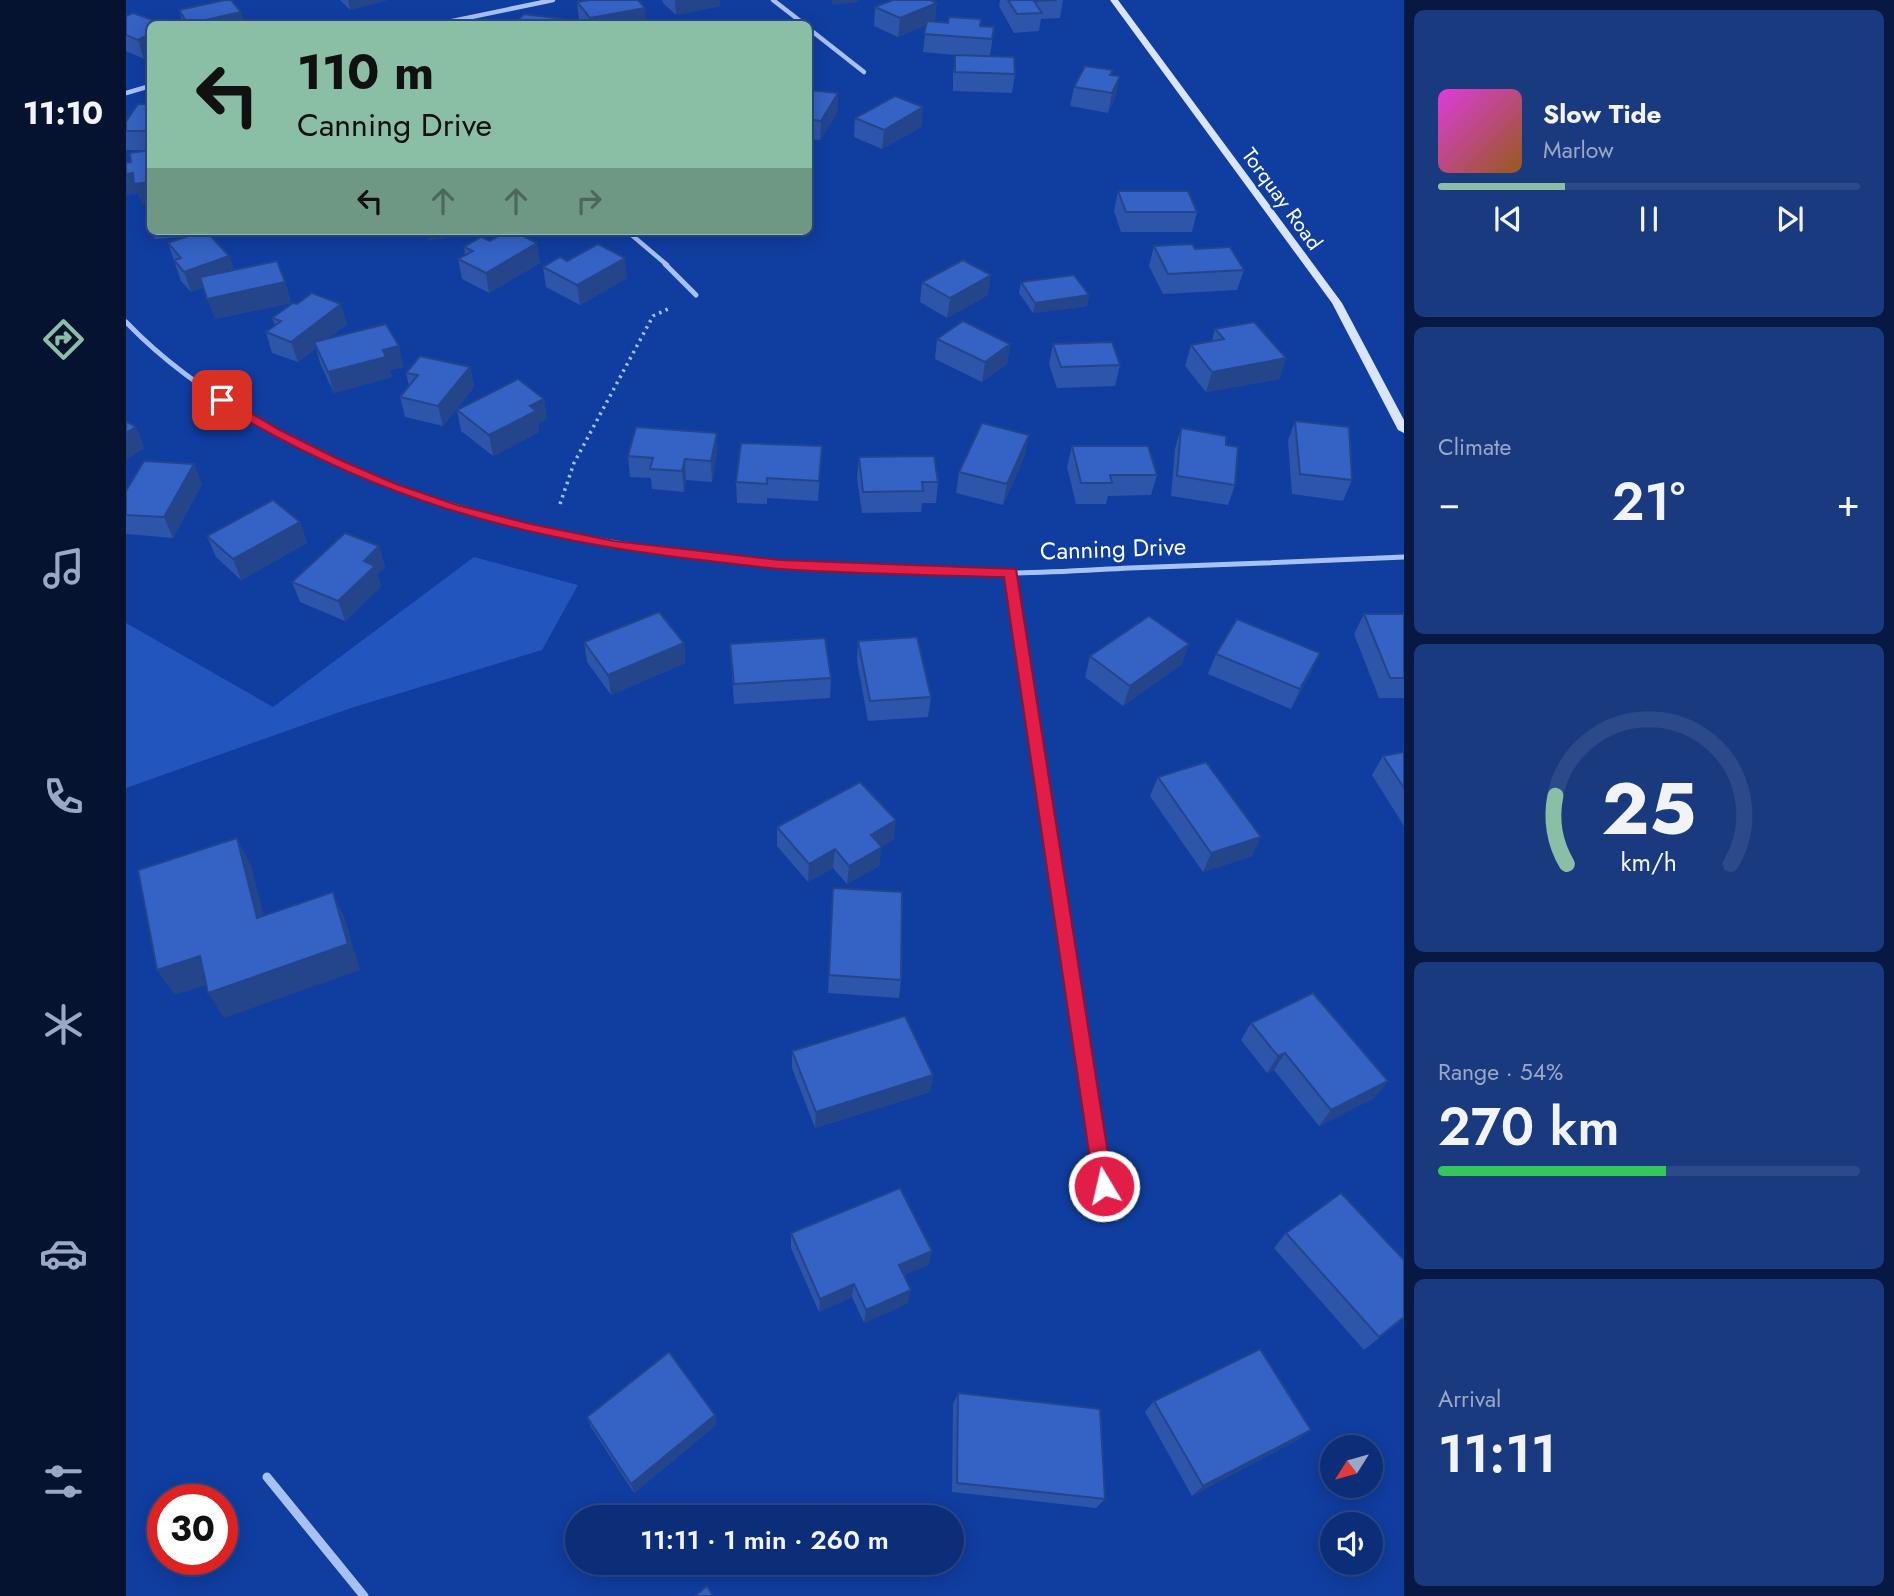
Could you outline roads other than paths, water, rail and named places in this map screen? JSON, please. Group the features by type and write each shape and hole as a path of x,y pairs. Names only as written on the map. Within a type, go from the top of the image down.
{"street":[{"path":"452,21 553,0"},
{"path":"773,0 800,21"},
{"name":"Torquay Road","path":"1114,0 1337,303 1404,430"},
{"path":"812,31 864,72"},
{"path":"126,93 147,87"},
{"path":"632,235 658,256 696,295"},
{"name":"Canning Drive","path":"126,321 148,346 183,375 274,432 334,462 453,508 550,533 614,545 780,565 1011,573 1404,557"},
{"path":"1011,573 1104,1186"},
{"path":"267,1477 364,1596"}]}
